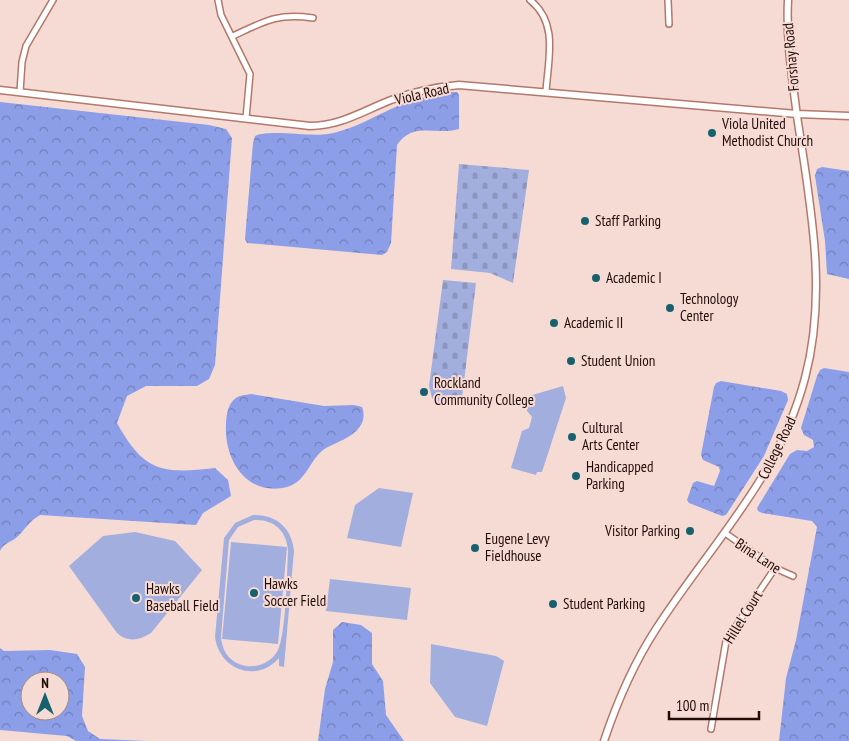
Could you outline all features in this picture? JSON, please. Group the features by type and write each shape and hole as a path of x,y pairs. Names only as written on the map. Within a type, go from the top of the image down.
{"street":[{"path":"20,92 22,62 26,46 53,0"},
{"path":"218,0 221,15 233,36 250,74 246,118"},
{"path":"530,0 545,15 549,28 546,92"},
{"path":"668,0 669,24"},
{"name":"Forshay Road","path":"788,0 787,45 797,114"},
{"path":"233,36 279,16 292,15 313,18"},
{"name":"Viola Road","path":"0,90 310,126 333,124 400,97 446,86 473,85 797,114 849,116"},
{"name":"College Road","path":"604,741 625,687 648,642 763,480 785,436 802,388 813,339 817,287 816,251 797,114"},
{"name":"Bina Lane","path":"725,533 775,568 793,576"},
{"name":"Hillel Court","path":"711,729 726,641 775,568"}],"green space":[{"path":"449,92 457,92 459,95 459,129 410,133 397,145 391,243 387,252 382,255 247,243 245,239 255,136 270,133 320,135 339,132 411,101"},
{"path":"0,102 209,125 226,129 232,138 215,365 209,379 197,386 146,386 127,396 117,423 136,452 156,466 181,470 215,468 228,480 231,496 203,513 196,525 40,515 0,551"},
{"path":"459,164 529,170 513,283 490,273 451,269"},
{"path":"822,167 849,171 849,279 827,274 825,241 815,176 817,169"},
{"path":"443,280 476,283 462,398 451,404 440,403 432,398 429,386"},
{"path":"824,368 849,372 849,741 779,741 786,678 796,640 817,527 812,521 762,513 757,508 790,454 797,450 807,451 814,447 813,440 804,435 801,428 817,376 820,370"},
{"path":"721,381 781,391 787,394 788,400 764,456 726,515 722,516 689,503 687,500 693,483 697,481 714,486 720,471 719,467 703,460 701,455 714,387 716,383"},
{"path":"563,386 566,398 542,472 537,472 536,475 511,468 522,431 529,428 532,417 527,411 529,396"},
{"path":"251,394 324,406 354,405 362,407 363,421 355,432 323,450 305,474 294,484 273,489 260,486 250,481 241,473 234,463 226,438 226,418 231,403 238,397"},
{"path":"379,488 413,493 401,547 347,538 355,505"},
{"path":"253,515 269,517 276,520 286,529 293,543 294,551 284,667 279,666 279,658 270,666 260,670 240,669 231,665 218,648 215,637 224,538 235,523","holes":["254,520 261,520 278,528 282,532 287,544 286,602 283,630 278,650 271,659 256,666 244,666 228,656 221,637 229,540 238,527"]},
{"name":"Hawks Baseball Field","path":"135,532 175,541 202,570 151,633 143,637 130,639 117,633 69,566 103,536"},
{"name":"Hawks Soccer Field","path":"231,542 287,547 278,644 222,639"},
{"path":"330,579 411,588 407,620 326,611"},
{"path":"342,622 361,625 372,633 372,664 383,681 386,715 404,741 318,741 325,689 333,662 333,630"},
{"path":"431,644 496,656 504,661 487,726 455,717 430,683"},
{"path":"0,648 4,651 50,650 77,654 85,667 82,716 88,731 100,739 147,741 76,741 67,736 0,730"}],"place":[{"name":"Viola United Methodist Church","path":"712,133"},
{"name":"Staff Parking","path":"585,221"},
{"name":"Academic I","path":"596,278"},
{"name":"Technology Center","path":"670,308"},
{"name":"Academic II","path":"554,323"},
{"name":"Student Union","path":"571,361"},
{"name":"Rockland Community College","path":"424,392"},
{"name":"Cultural Arts Center","path":"572,437"},
{"name":"Handicapped Parking","path":"576,476"},
{"name":"Visitor Parking","path":"690,531"},
{"name":"Eugene Levy Fieldhouse","path":"475,548"},
{"name":"Hawks Soccer Field","path":"254,593"},
{"name":"Hawks Baseball Field","path":"136,598"},
{"name":"Student Parking","path":"553,604"}]}
